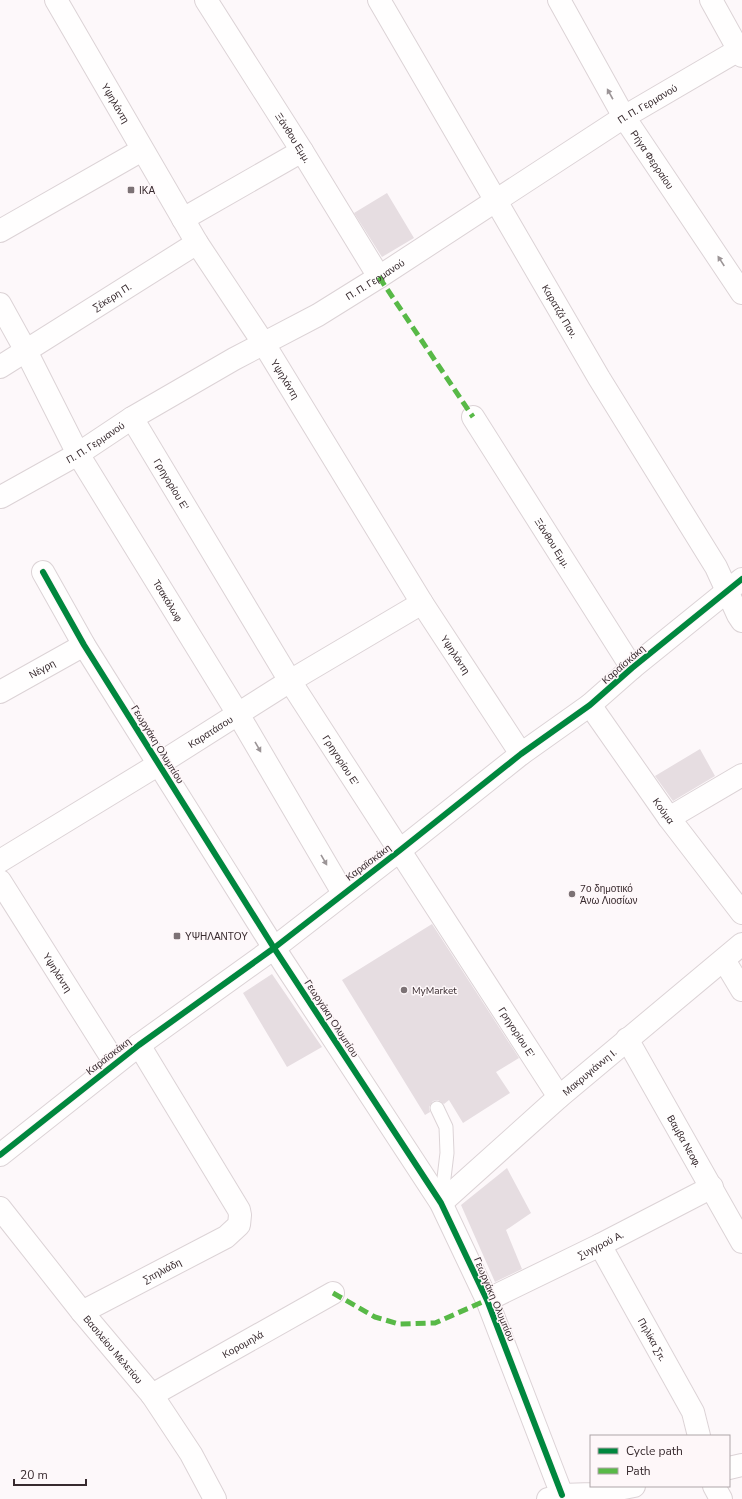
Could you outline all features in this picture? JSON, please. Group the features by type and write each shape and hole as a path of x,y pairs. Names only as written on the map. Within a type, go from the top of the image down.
{"street":[{"name":"Υψηλάντη","path":"56,0 197,243 264,344 422,604 521,754"},
{"name":"Ξάνθου Εμμ.","path":"206,0 302,151 379,277"},
{"name":"Καρατζά Παν.","path":"379,0 599,378 716,567 734,585 742,621"},
{"name":"Ρήγα Φερραίου","path":"558,0 624,117 742,293"},
{"path":"711,0 741,51"},
{"name":"Π. Π. Γερμανού","path":"1,497 78,454 132,418 234,358 264,344 318,315 379,277 624,117 741,51"},
{"path":"0,231 142,150"},
{"path":"183,219 302,151"},
{"name":"Σέκερη Π.","path":"0,367 197,243"},
{"name":"Τσακάλωφ","path":"0,304 26,351 78,454 238,714 343,893"},
{"name":"Ξάνθου Εμμ.","path":"473,417 632,668"},
{"name":"Γρηγορίου Ε'","path":"132,418 290,681 559,1097"},
{"name":"Γεωργάκη Ολυμπίου","path":"43,572 84,645 274,948 441,1203 487,1300 555,1497"},
{"name":"Καραϊσκάκη","path":"0,1155 139,1044 274,948 521,754 590,705 632,668 734,585"},
{"name":"Καρατάσου","path":"0,861 159,764 290,681 422,604"},
{"name":"Νέγρη","path":"0,692 84,645"},
{"name":"Κούμα","path":"590,705 669,818 742,913"},
{"path":"669,818 742,775"},
{"name":"Υψηλάντη","path":"0,882 115,1063"},
{"name":"Μακρυγιάννη Ι.","path":"441,1203 559,1097 742,944"},
{"path":"724,960 742,990"},
{"name":"Βαμβα Νεοφ.","path":"627,1040 742,1242"},
{"name":"Σπηλιάδη","path":"82,1312 226,1236 238,1225 240,1215 239,1210 139,1044"},
{"name":"Συγγρού Α.","path":"487,1300 600,1245 712,1187"},
{"name":"Βασιλείου Μελετίου","path":"0,1208 82,1312 152,1395 191,1454 215,1499"},
{"name":"Πηλίκα Σπ.","path":"600,1245 693,1412 698,1435"},
{"name":"Κορομηλά","path":"152,1395 333,1293"},
{"path":"730,1468 742,1465"},
{"path":"555,1497 593,1496 630,1487"},
{"path":"715,1487 721,1499"}],"lane":[{"path":"437,1108 446,1127 447,1153 441,1203"}],"building":[{"path":"387,193 414,238 382,257 354,213"},
{"path":"700,749 715,776 673,801 655,776"},
{"path":"432,924 519,1058 496,1072 510,1093 463,1123 449,1100 444,1104 438,1100 433,1101 429,1107 430,1112 425,1115 342,980"},
{"path":"272,974 322,1047 287,1067 243,993"},
{"path":"507,1168 531,1213 506,1230 522,1269 495,1282 461,1205"}],"marked path":[{"path":"379,277 473,417"},
{"path":"333,1293 375,1317 399,1324 435,1323 487,1300"}],"cycle path":[{"path":"43,572 84,645 274,948 441,1203 487,1300 562,1495"},
{"path":"0,1155 139,1045 274,948 521,754 590,705 632,668 742,579"}],"place":[{"name":"ΙΚΑ","path":"131,190"},
{"name":"7ο δημοτικό Άνω Λιοσίων","path":"572,894"},
{"name":"ΥΨΗΛΑΝΤΟΥ","path":"177,936"},
{"name":"MyMarket","path":"404,990"}]}
